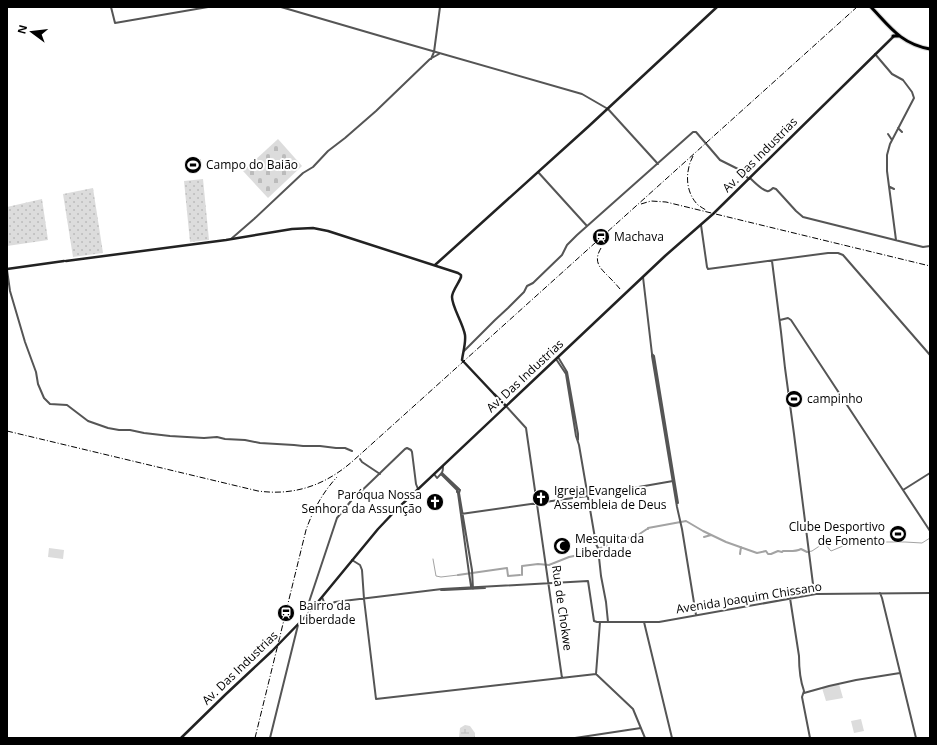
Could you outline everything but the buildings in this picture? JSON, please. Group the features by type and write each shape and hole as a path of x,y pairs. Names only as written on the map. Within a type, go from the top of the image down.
{"main road":[{"path":"434,265 608,109 717,7"},
{"path":"871,7 893,35 899,36 914,45 930,49"},
{"name":"Av. Das Industrias","path":"181,738 298,624 378,528 676,246 713,214 893,35"},
{"path":"7,269 231,239 292,229 313,228 328,231 458,273 461,276 452,296 454,306 465,335 462,360 506,406"}],"street":[{"path":"111,7 115,23 208,7"},
{"path":"281,7 582,94 608,109 658,164"},
{"path":"430,60 434,52 440,7"},
{"path":"231,239 303,173 312,167 328,151 376,111 439,53"},
{"path":"875,54 892,74 903,80 914,96 887,151 886,162 896,240"},
{"path":"898,128 902,132"},
{"path":"464,352 524,292 527,286 533,283 562,255 568,245 587,226 693,132 695,132 720,160 738,169 758,186 767,191 773,188 776,189 803,217 922,247 930,246"},
{"path":"888,134 892,140"},
{"path":"538,172 587,226"},
{"path":"889,186 894,190"},
{"path":"700,224 708,269 828,253 838,253 843,255 930,355"},
{"path":"772,261 808,551 815,594"},
{"path":"7,269 10,291 25,342 36,372 38,384 44,398 50,404 67,405 88,421 100,426 115,429 170,436 194,436 204,438 217,437 224,439 300,446 345,448 352,451"},
{"path":"643,277 652,354 654,358 696,615"},
{"path":"640,280 643,284"},
{"path":"780,320 790,319 930,531"},
{"path":"557,358 566,374 574,422 578,434 587,496 598,549 608,622"},
{"name":"Rua de Chokwe","path":"506,406 526,428 562,678"},
{"path":"310,611 307,608 336,518 351,501 407,448 412,452 418,489"},
{"path":"360,459 380,474"},
{"path":"434,474 437,478 442,474 444,466"},
{"path":"903,490 930,473"},
{"path":"442,474 458,491 472,570 473,588"},
{"path":"462,514 587,496 673,480"},
{"path":"352,560 360,565 362,570 376,699 596,674"},
{"name":"Avenida Joaquim Chissano","path":"549,583 588,581 595,622 659,622 815,594 930,593"},
{"path":"322,597 327,609 335,602 412,592 549,583"},
{"path":"880,593 916,738"},
{"path":"882,598 883,594"},
{"path":"790,598 804,693 802,697 810,738"},
{"path":"596,674 600,622"},
{"path":"644,622 672,738"},
{"path":"270,738 298,624"},
{"path":"804,693 856,680 900,673"},
{"path":"596,674 633,709 645,738"},
{"path":"575,738 641,728"}],"green space":[{"path":"278,139 302,166 268,198 243,171"},
{"name":"Campo do Baião","path":"201,159 201,170 186,171 185,160"},
{"path":"203,179 209,240 190,242 184,181"},
{"path":"93,188 103,253 73,257 63,194"},
{"path":"42,199 48,240 7,246 7,207"},
{"path":"49,548 64,550 63,559 48,557"},
{"path":"839,684 843,698 826,701 822,688"},
{"path":"861,719 864,731 854,733 851,721"},
{"path":"465,725 470,726 475,733 475,738 459,738 460,728"}],"waterway":[{"path":"648,529 686,521 726,542 757,553 766,551 768,554 771,554 778,551 795,551 801,549 807,552"},
{"path":"522,575 522,566 538,564 549,565 638,535 647,529"},
{"path":"704,537 711,535"},
{"path":"852,544 876,542 922,543 930,538"},
{"path":"807,552 812,551 824,543 831,551 843,546"},
{"path":"740,554 741,547"},
{"path":"433,559 436,576 441,577 458,575"},
{"path":"458,575 507,568 508,576 520,575"}],"railway":[{"path":"7,431 258,491 285,492 309,487 321,482 343,469 354,460 857,7"},
{"path":"693,156 690,162 688,175 689,188 694,200 698,205 706,210"},
{"path":"641,204 651,201 666,202 930,266"},
{"path":"601,248 597,259 599,265 620,289"},
{"path":"255,738 306,530 319,502 337,477"}],"place":[{"name":"Campo do Baião","path":"193,165"},
{"name":"Machava","path":"601,237"},
{"name":"campinho","path":"794,399"},
{"name":"Igreja Evangelica Assembleia de Deus","path":"541,498"},
{"name":"Paróqua Nossa Senhora da Assunção","path":"435,502"},
{"name":"Clube Desportivo de Fomento","path":"898,534"},
{"name":"Mesquita da Liberdade","path":"562,546"},
{"name":"Bairro da Liberdade","path":"286,613"}]}
